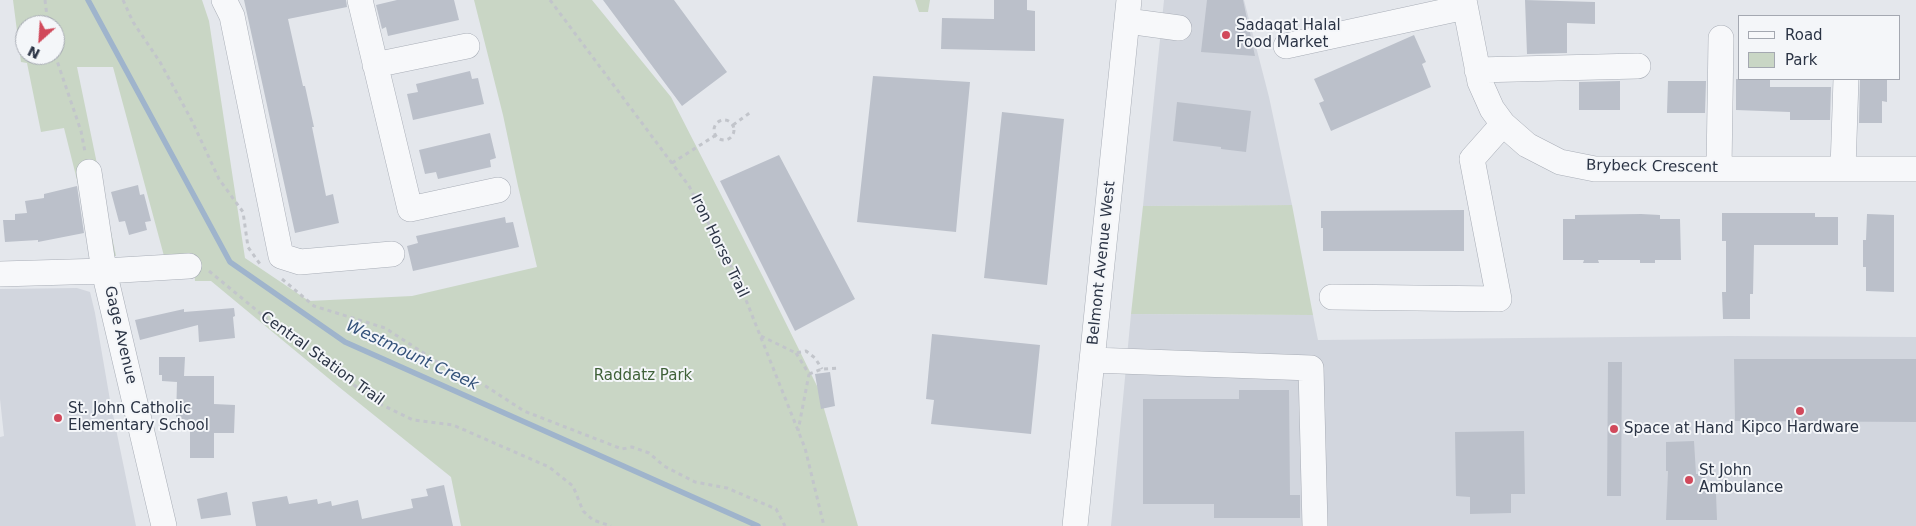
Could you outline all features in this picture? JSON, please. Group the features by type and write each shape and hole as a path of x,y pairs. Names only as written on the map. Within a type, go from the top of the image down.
{"street":[{"path":"224,0 232,16 281,256 300,262 392,254"},
{"path":"360,0 410,209 498,190"},
{"path":"1286,46 1464,4"},
{"name":"Brybeck Crescent","path":"1464,4 1480,82 1492,108 1503,124 1527,145 1560,162 1595,169 1916,169"},
{"path":"1128,10 1179,28"},
{"name":"Belmont Avenue West","path":"1075,526 1128,10"},
{"path":"1719,169 1721,38"},
{"path":"375,65 467,46"},
{"path":"1477,70 1638,66"},
{"path":"1843,169 1846,80"},
{"path":"1332,297 1499,300 1472,159 1503,124"},
{"name":"Gage Avenue","path":"89,172 104,271 164,526"},
{"path":"0,274 189,266"},
{"path":"1092,360 1311,368 1315,526"}],"path":[{"path":"45,0 47,15"},
{"path":"123,0 133,22 160,62 188,112 219,179 243,212 248,247 262,267"},
{"name":"Iron Horse Trail","path":"550,0 689,186 738,280 804,448 824,526"},
{"path":"58,65 81,131 89,172"},
{"path":"733,125 751,112"},
{"path":"728,120 733,125 733,134 728,139 721,139 716,135 715,126 719,121 728,120"},
{"path":"672,163 716,135"},
{"name":"Central Station Trail","path":"189,266 209,271 295,342 380,404 413,420 453,425 549,467 573,486 583,511 593,520 610,526"},
{"path":"275,275 289,284 314,306 385,328 438,363 484,385 524,411 622,449 632,448 650,453 664,466 695,482 727,488 776,509 785,526"},
{"path":"760,335 796,353 809,374 798,432"},
{"path":"796,353 806,351 822,369"},
{"path":"809,374 822,369 840,368"}],"shaded area":[{"path":"1164,0 1244,0 1269,97 1292,205 1143,206"},
{"name":"St. John Catholic Elementary School","path":"77,288 90,292 136,526 0,526 0,437 4,436 0,399 0,289"},
{"path":"1131,314 1313,315 1318,340 1729,336 1916,337 1916,526 1111,526"}],"green space":[{"name":"Raddatz Park","path":"13,0 202,0 209,21 245,258 309,301 412,296 537,267 503,115 474,0 592,0 671,97 763,277 818,388 858,526 461,526 451,477 211,281 195,281 192,253 164,256 113,67 77,67 116,256 96,256 64,128 41,132 27,65 65,65 65,15 15,16"},
{"path":"915,0 930,0 928,12 919,12"},
{"path":"1292,205 1313,315 1131,314 1143,206"}],"building":[{"path":"244,0 346,0 347,7 288,19 314,127 312,127 326,196 333,194 339,223 295,233"},
{"path":"397,0 454,0 459,20 388,36 386,27 382,29 376,5"},
{"path":"603,0 674,0 727,72 682,106"},
{"path":"994,0 1027,0 1027,10 1035,11 1035,51 941,49 942,18 994,19"},
{"path":"1207,0 1243,0 1255,56 1201,52"},
{"path":"1525,0 1595,2 1595,24 1567,23 1567,53 1527,54"},
{"path":"1414,35 1426,62 1422,64 1431,87 1331,131 1319,103 1324,101 1314,79"},
{"path":"470,71 472,79 478,78 484,104 413,120 407,94 418,92 416,84"},
{"path":"873,76 970,82 956,232 857,222"},
{"path":"1736,79 1770,80 1770,87 1831,87 1830,120 1790,120 1790,112 1736,110"},
{"path":"1860,80 1887,80 1887,102 1882,101 1882,123 1859,123"},
{"path":"1620,81 1620,110 1579,110 1579,82"},
{"path":"1668,81 1706,81 1705,113 1667,113"},
{"path":"1177,102 1251,111 1246,152 1173,141"},
{"path":"1002,112 1064,119 1047,285 984,278"},
{"path":"490,133 496,158 490,160 491,167 438,179 436,172 425,174 419,150"},
{"path":"779,155 855,299 795,331 720,181"},
{"path":"138,185 140,195 144,194 151,221 145,222 147,230 129,235 125,221 119,222 111,192"},
{"path":"77,186 84,233 38,242 38,240 5,242 3,220 15,220 15,214 27,213 25,201 44,198 44,194"},
{"path":"1464,210 1464,251 1323,251 1321,211"},
{"path":"1722,213 1815,213 1815,217 1838,217 1838,245 1754,245 1753,294 1750,294 1750,319 1723,319 1722,292 1726,292 1726,241 1722,241"},
{"path":"1867,214 1894,215 1894,292 1866,291 1866,267 1863,267 1863,240 1866,240"},
{"path":"1575,215 1660,215 1660,219 1680,219 1681,260 1655,260 1655,263 1640,263 1640,260 1598,260 1599,263 1583,263 1584,260 1563,260 1563,219 1575,219"},
{"path":"505,217 506,223 513,222 519,247 413,271 407,246 418,243 416,236"},
{"path":"234,308 235,338 199,342 198,325 140,340 135,320 184,309 184,312"},
{"path":"932,334 1040,345 1031,434 931,424 934,400 926,399"},
{"path":"159,357 185,357 184,376 214,376 214,404 235,405 234,433 214,433 214,458 190,458 190,420 176,419 177,382 162,381 162,375 159,375"},
{"path":"1734,359 1916,359 1916,422 1735,421"},
{"name":"Space at Hand","path":"1608,362 1622,362 1621,496 1607,496"},
{"path":"830,372 835,406 821,409 815,374"},
{"path":"1239,390 1289,390 1290,495 1300,495 1300,518 1214,518 1214,504 1143,504 1143,399 1239,399"},
{"path":"1524,431 1525,494 1511,494 1511,513 1470,514 1470,497 1456,496 1455,432"},
{"name":"St John Ambulance","path":"1694,441 1696,474 1705,474 1705,493 1716,493 1717,520 1666,520 1668,471 1666,471 1666,442"},
{"path":"444,485 453,526 256,526 252,502 287,496 289,504 317,499 318,504 331,501 332,506 358,500 362,519 413,508 411,499 428,496 426,489"},
{"path":"227,492 231,515 201,519 197,499"}],"waterway":[{"name":"Westmount Creek","path":"88,0 230,262 345,342 758,526"}],"place":[{"name":"Sadaqat Halal Food Market","path":"1226,35"},
{"name":"Kipco Hardware","path":"1800,411"},
{"name":"St. John Catholic Elementary School","path":"58,418"},
{"name":"Space at Hand","path":"1614,429"},
{"name":"St John Ambulance","path":"1689,480"}]}
